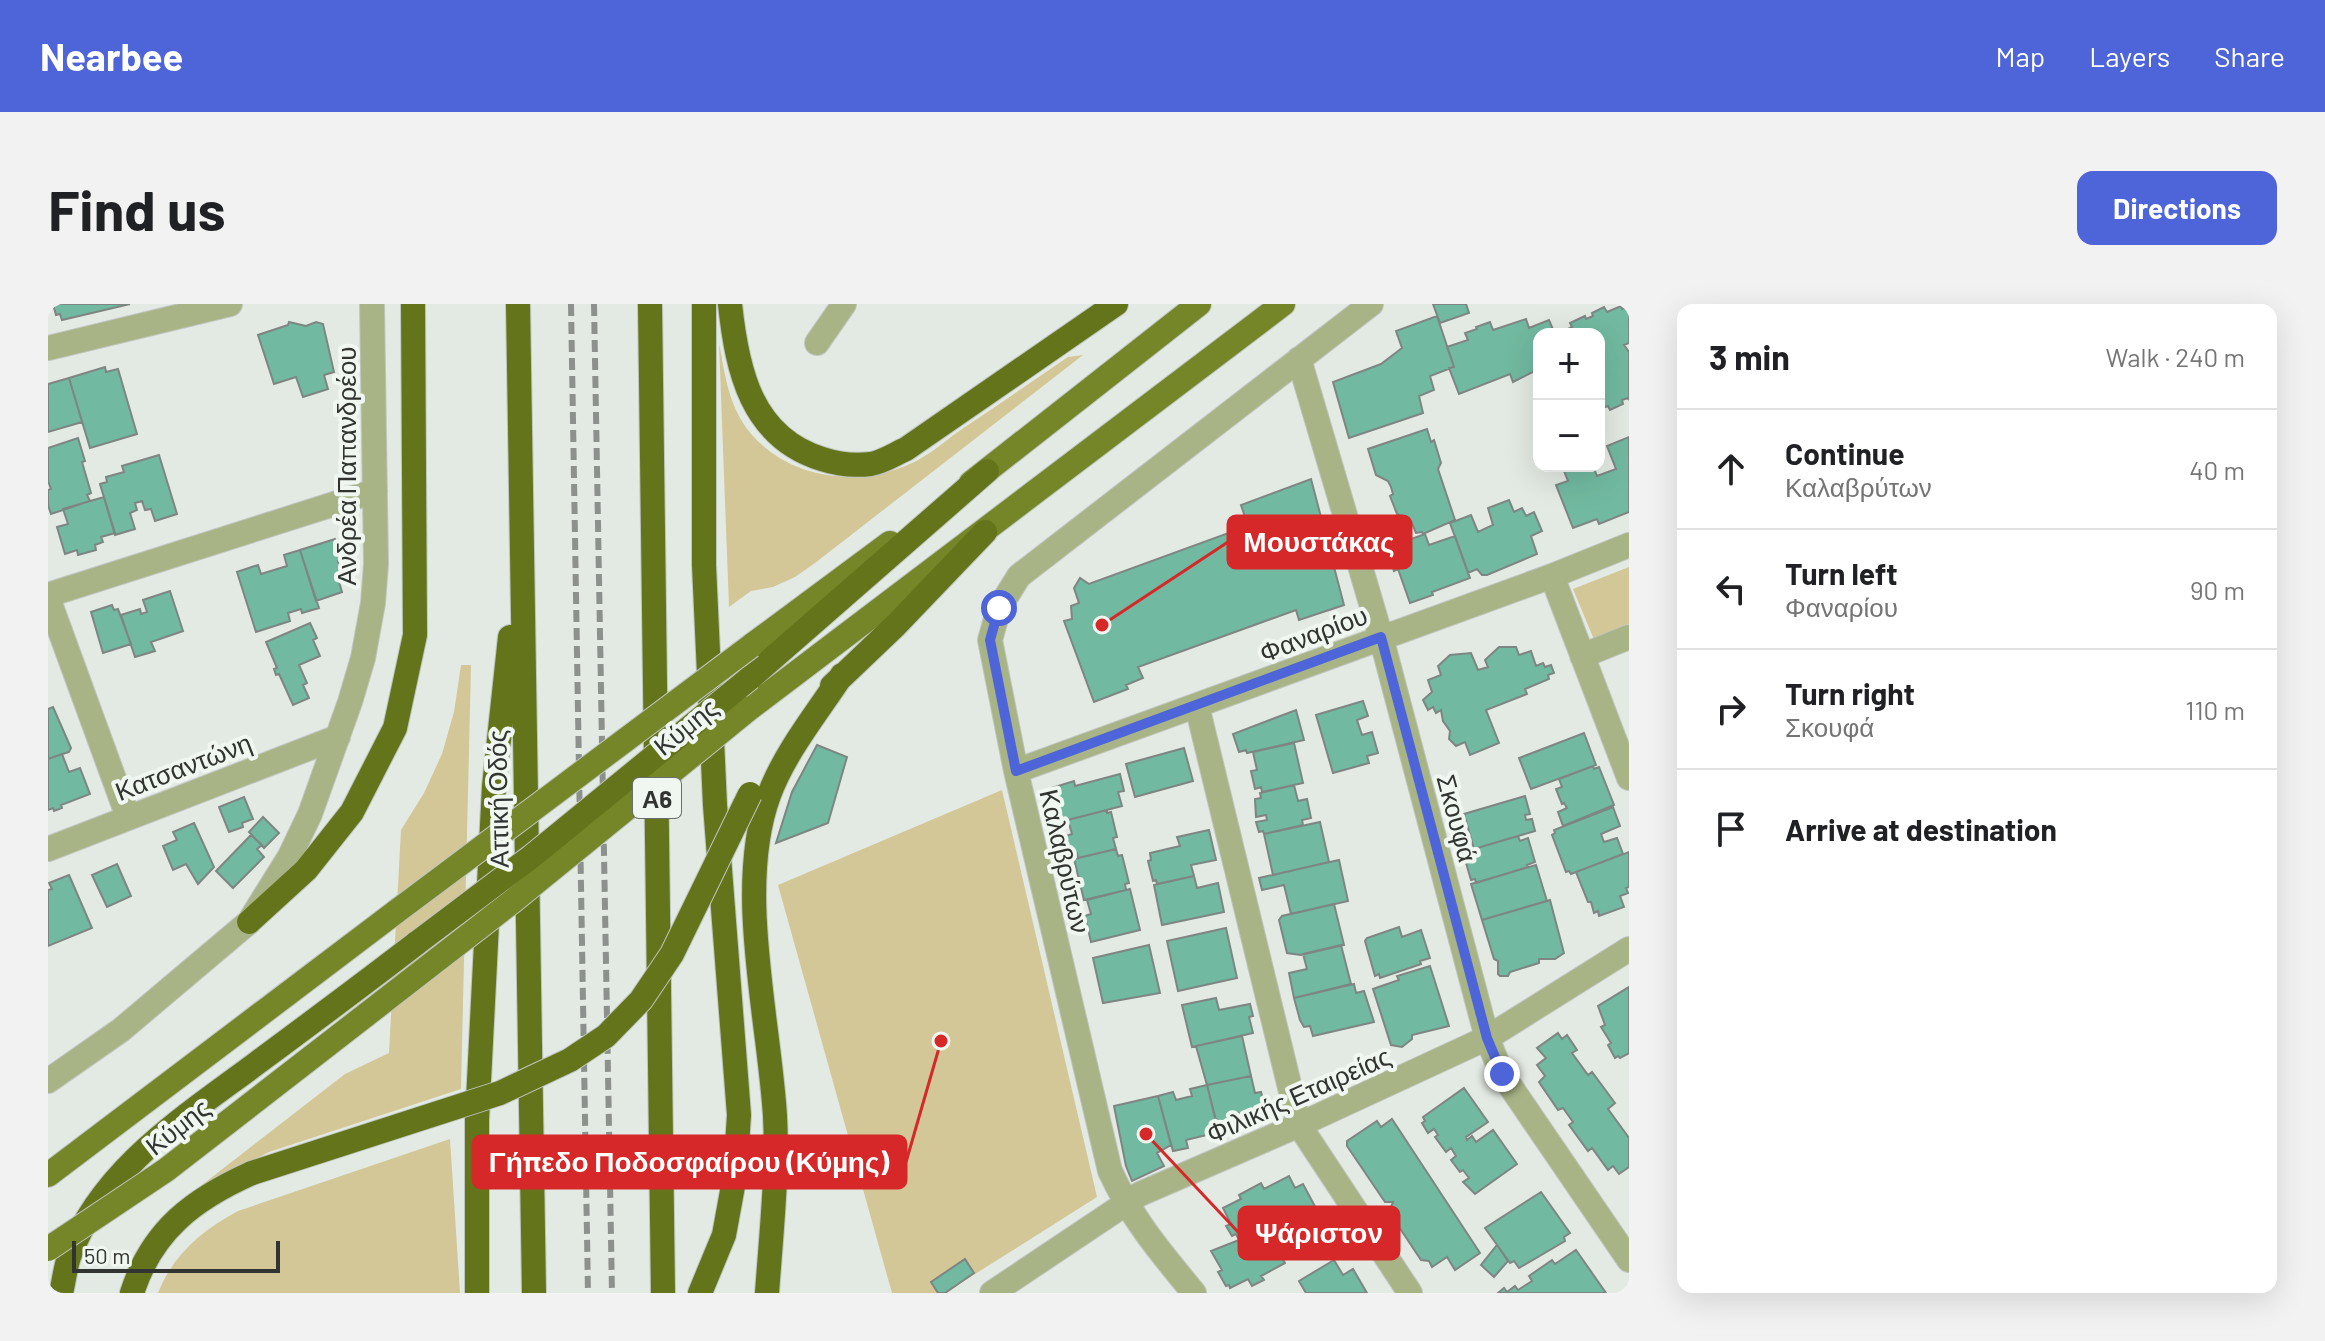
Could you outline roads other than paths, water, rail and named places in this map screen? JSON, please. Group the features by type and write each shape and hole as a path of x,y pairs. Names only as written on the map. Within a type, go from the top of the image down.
{"highway":[{"path":"249,922 306,870 352,812 395,728 415,635 413,304"},
{"name":"Αττική Οδός","path":"518,304 534,1293"},
{"name":"Α6","path":"650,304 663,1293"},
{"path":"700,1293 724,1235 735,1175 739,1115 715,805 704,565 704,304"},
{"path":"730,304 735,349 750,396 769,428 801,452 837,464 873,464 906,449 1116,304"},
{"path":"61,1293 69,1257 80,1236 111,1185 130,1164 177,1123 555,837 750,678 987,471"},
{"path":"132,1293 139,1272 165,1231 205,1196 252,1173 500,1093 570,1060 606,1036 641,1000 672,954 750,794 790,730 985,532"},
{"path":"477,1293 477,1120 494,786 521,534"},
{"path":"767,1293 775,1119 755,919 754,858 770,794 800,738 842,675"}],"main road":[{"name":"Κύμης","path":"48,1175 987,471 1199,304"},
{"name":"Κύμης","path":"48,1249 166,1170 513,901 750,708 1283,304"}],"street":[{"path":"48,348 230,304"},
{"name":"Ανδρέα Παπανδρέου","path":"48,1081 121,1030 249,922 290,856 310,814 363,658 373,603 376,564 372,304"},
{"path":"817,343 844,304"},
{"name":"Καλαβρύτων","path":"1194,1293 1140,1227 1110,1171 1016,771 990,640 999,608 1019,576 1371,304"},
{"name":"Σκουφά","path":"1299,359 1381,637 1487,1038 1502,1074 1629,1260"},
{"path":"128,817 48,596 375,491"},
{"name":"Φαναρίου","path":"1016,771 1552,576 1629,545"},
{"path":"1552,576 1629,778"},
{"path":"1582,656 1629,637"},
{"path":"1197,706 1299,1125 1410,1293"},
{"name":"Κατσαντώνη","path":"48,849 338,737"},
{"name":"Φιλικής Εταιρείας","path":"992,1293 1140,1194 1487,1038 1629,949"}],"railway":[{"path":"571,304 588,1293"},
{"path":"594,304 612,1293"}],"place":[{"name":"Μουστάκας","path":"1102,625"},
{"name":"Γήπεδο Ποδοσφαίρου (Κύμης)","path":"941,1041"},
{"name":"Ψάριστον","path":"1146,1134"}]}
